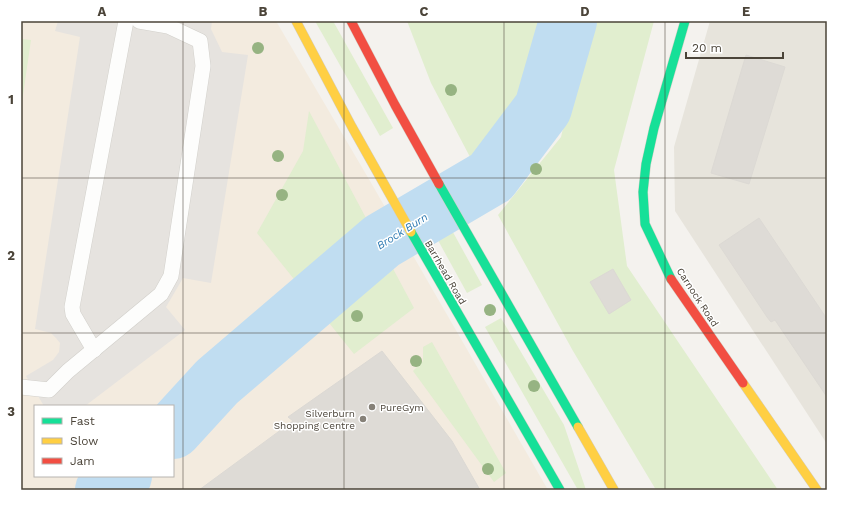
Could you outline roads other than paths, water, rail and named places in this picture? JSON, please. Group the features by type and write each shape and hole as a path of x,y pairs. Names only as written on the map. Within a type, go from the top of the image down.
{"main road":[{"name":"Barrhead Road","path":"296,21 352,127 439,282 560,490"},
{"path":"351,21 484,262 614,490"},
{"name":"Carnock Road","path":"685,21 654,128 646,164 643,192 645,224 672,280 817,490"}],"lane":[{"path":"94,350 73,314 72,307 126,21"},
{"path":"21,388 49,390 68,371 161,294 171,276 203,66 200,41 168,26 139,21"}],"waterway":[{"name":"Brock Burn","path":"174,429 217,382 382,241 491,177 543,108 568,21"},
{"name":"Brock Burn","path":"104,490 122,477"}],"place":[{"name":"PureGym","path":"372,407"},
{"name":"Silverburn Shopping Centre","path":"363,419"}]}
